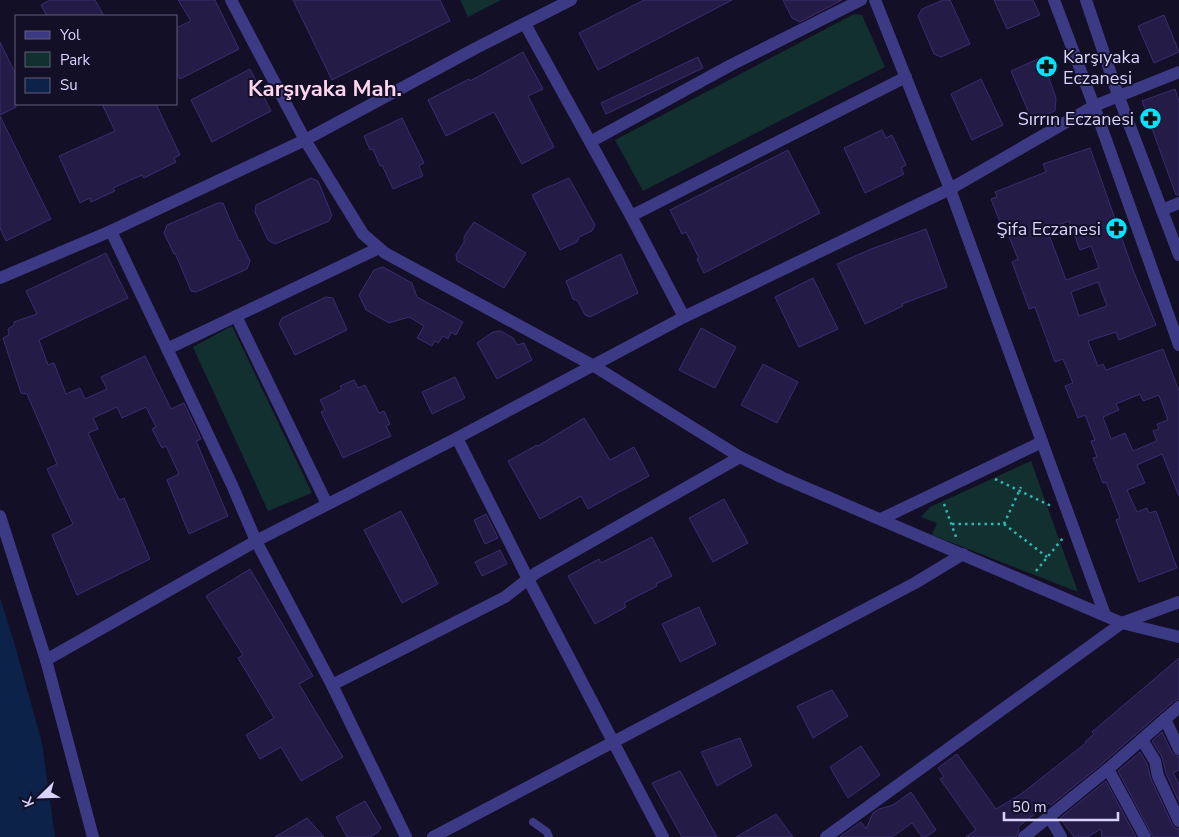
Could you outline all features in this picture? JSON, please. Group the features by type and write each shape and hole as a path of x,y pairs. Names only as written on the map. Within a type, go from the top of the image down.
{"street":[{"path":"231,0 305,140 363,234 379,248 594,366 740,457 1122,623 1179,637"},
{"path":"0,278 111,232 305,140 476,48 525,24 552,5 571,0"},
{"path":"590,142 731,65 861,0"},
{"path":"875,0 950,189 1105,615"},
{"path":"1054,0 1179,345"},
{"path":"1089,3 1118,95 1179,255"},
{"path":"525,24 631,216 684,317"},
{"path":"46,660 256,541 457,438 684,317 950,189 1094,106 1179,72"},
{"path":"631,216 906,77"},
{"path":"1162,210 1179,203"},
{"path":"111,232 232,486 256,541 332,686 406,837"},
{"path":"167,349 379,248"},
{"path":"236,316 327,504"},
{"path":"457,438 528,579 663,837"},
{"path":"881,519 1042,442"},
{"path":"332,686 505,597 536,573 740,457"},
{"path":"0,516 46,660 93,837"},
{"path":"433,837 915,583 963,554"},
{"path":"826,837 1122,623 1179,602"},
{"path":"1024,837 1108,769 1179,707"},
{"path":"1166,718 1179,748"},
{"path":"1142,740 1155,761 1158,776 1179,822"},
{"path":"1108,769 1145,837"},
{"path":"1049,816 1061,837"}],"lane":[{"path":"532,822 547,832 549,837"}],"path":[{"path":"981,471 1071,520 1047,557 1027,582"},
{"path":"1004,524 1021,486"},
{"path":"939,491 963,554"},
{"path":"952,524 1004,524 1047,557"}],"green space":[{"path":"460,0 501,0 468,17"},
{"path":"854,14 862,15 885,67 643,191 615,140"},
{"path":"232,326 312,493 268,511 193,347"},
{"path":"1031,461 1078,592 932,535 937,523 921,517 930,507"}],"water":[{"path":"0,598 42,743 55,837 0,837"}],"building":[{"path":"50,0 95,0 103,15 46,15 41,5"},
{"path":"178,0 215,0 239,49 180,79 178,76 178,27 191,21"},
{"path":"293,0 440,0 450,21 332,80"},
{"path":"644,0 732,0 598,70 579,33"},
{"path":"783,0 842,0 800,22 792,18"},
{"path":"943,0 950,0 970,44 941,57 934,54 918,16 922,9"},
{"path":"994,0 1033,0 1040,15 1007,29"},
{"path":"1164,15 1179,52 1154,63 1138,26"},
{"path":"0,42 15,73 16,107 0,115"},
{"path":"523,52 543,89 528,96 554,147 522,164 494,112 446,136 428,100 469,79 470,81"},
{"path":"698,57 703,68 606,114 601,103"},
{"path":"1038,59 1044,64 1056,98 1055,111 1032,120 1011,71"},
{"path":"250,69 271,111 212,142 191,100"},
{"path":"981,79 1003,125 972,140 951,94"},
{"path":"1175,89 1179,101 1179,195 1176,195 1142,101"},
{"path":"102,105 156,105 180,155 174,158 176,162 144,178 142,175 113,188 115,191 91,202 90,198 80,203 59,156 115,131"},
{"path":"0,116 51,219 6,241 0,228"},
{"path":"402,118 424,163 419,166 423,176 393,189 382,165 380,166 373,149 370,150 364,136"},
{"path":"882,130 886,138 892,135 906,165 901,168 904,174 865,193 844,148"},
{"path":"1090,148 1133,270 1156,325 1119,340 1116,332 1088,341 1098,366 1103,364 1106,370 1163,349 1179,391 1179,496 1162,454 1137,465 1145,483 1127,490 1137,512 1147,508 1149,513 1156,511 1177,568 1139,582 1116,520 1120,518 1106,482 1103,483 1093,458 1097,457 1091,441 1095,440 1085,415 1078,418 1065,386 1073,383 1063,359 1055,362 1035,307 1029,309 1012,262 1018,259 1008,234 1005,235 991,199 997,197 995,192 1046,172 1043,164","holes":["1069,221 1080,250 1091,246 1099,268 1066,280 1047,229","1098,282 1107,306 1079,316 1071,292","1140,394 1143,401 1159,395 1168,420 1157,424 1159,429 1153,431 1157,441 1133,451 1125,433 1111,439 1103,417 1119,410 1116,404"]},
{"path":"788,150 820,213 704,273 686,232 682,234 670,210"},
{"path":"311,178 318,181 332,215 329,221 275,244 268,240 255,212 256,205"},
{"path":"569,178 595,225 592,231 579,237 577,242 560,250 532,195"},
{"path":"218,203 223,203 239,241 250,261 247,269 196,292 191,291 175,253 164,233 167,225"},
{"path":"474,222 526,253 504,288 457,261 456,255 464,242 464,237"},
{"path":"926,229 947,287 902,304 903,306 865,324 837,264 871,249"},
{"path":"106,253 128,298 39,340 48,365 54,363 66,394 80,388 85,399 107,389 101,377 145,356 171,409 184,403 201,439 196,441 228,516 189,534 167,480 179,474 166,446 162,448 152,429 156,427 146,407 122,418 117,407 93,418 98,429 88,433 119,500 124,498 150,559 77,595 52,535 73,524 47,469 57,464 27,394 21,393 3,338 9,335 8,329 14,325 14,322 37,314 26,291"},
{"path":"621,254 638,293 590,317 585,315 578,301 573,299 566,281"},
{"path":"383,267 412,283 417,297 463,322 456,335 451,332 448,339 443,336 438,343 435,341 432,346 417,338 424,326 409,317 389,323 366,310 359,295 374,270"},
{"path":"813,278 838,329 799,347 775,297"},
{"path":"326,297 333,298 347,330 295,355 279,324 282,318"},
{"path":"701,328 736,347 715,388 679,370"},
{"path":"501,331 513,338 517,345 524,343 532,360 497,379 477,343 493,332"},
{"path":"763,364 798,382 777,423 741,405"},
{"path":"455,377 465,398 432,414 422,392"},
{"path":"354,380 358,388 365,385 379,413 384,411 390,424 386,426 391,436 343,458 321,412 325,410 320,400 342,389 340,386"},
{"path":"584,418 610,460 634,447 649,476 588,509 581,496 540,519 508,461 538,446"},
{"path":"724,499 748,543 713,562 689,518"},
{"path":"401,511 438,584 402,603 364,530"},
{"path":"486,514 498,538 485,544 474,520"},
{"path":"652,537 672,576 624,603 626,607 595,624 568,576 599,559 601,563"},
{"path":"500,550 507,564 482,576 475,562"},
{"path":"250,569 313,676 299,684 343,757 301,781 281,747 260,759 246,735 274,718 238,658 243,655 206,596"},
{"path":"699,607 716,644 680,662 662,624"},
{"path":"1179,658 1179,699 1174,701 1103,763 1051,805 1049,803 1018,827 1019,831 1016,837 966,837 976,830 940,779 944,777 938,768 957,754 996,809 1021,794 1086,743 1094,734 1092,732"},
{"path":"832,690 848,716 813,738 797,706"},
{"path":"1162,732 1172,753 1179,757 1179,770 1173,773 1179,784 1179,802 1166,773 1162,757 1152,741"},
{"path":"740,738 752,766 717,786 701,752"},
{"path":"861,746 880,775 848,798 830,767"},
{"path":"1140,752 1147,764 1151,779 1172,824 1175,828 1179,829 1179,837 1153,837 1118,771"},
{"path":"680,771 717,837 682,837 652,783"},
{"path":"1106,781 1136,837 1102,837 1101,829 1087,837 1074,837 1060,818"},
{"path":"911,792 936,830 926,837 922,837 912,823 892,837 840,837 861,822 866,829 873,813 893,805"},
{"path":"365,801 381,828 370,837 347,837 336,817"},
{"path":"776,814 793,837 736,837"},
{"path":"307,818 324,837 275,837"}],"place":[{"name":"Karşıyaka Eczanesi","path":"1047,67"},
{"name":"Sırrın Eczanesi","path":"1150,119"},
{"name":"Şifa Eczanesi","path":"1117,229"}],"district":[{"name":"Karşıyaka Mah.","path":"325,88"}]}
